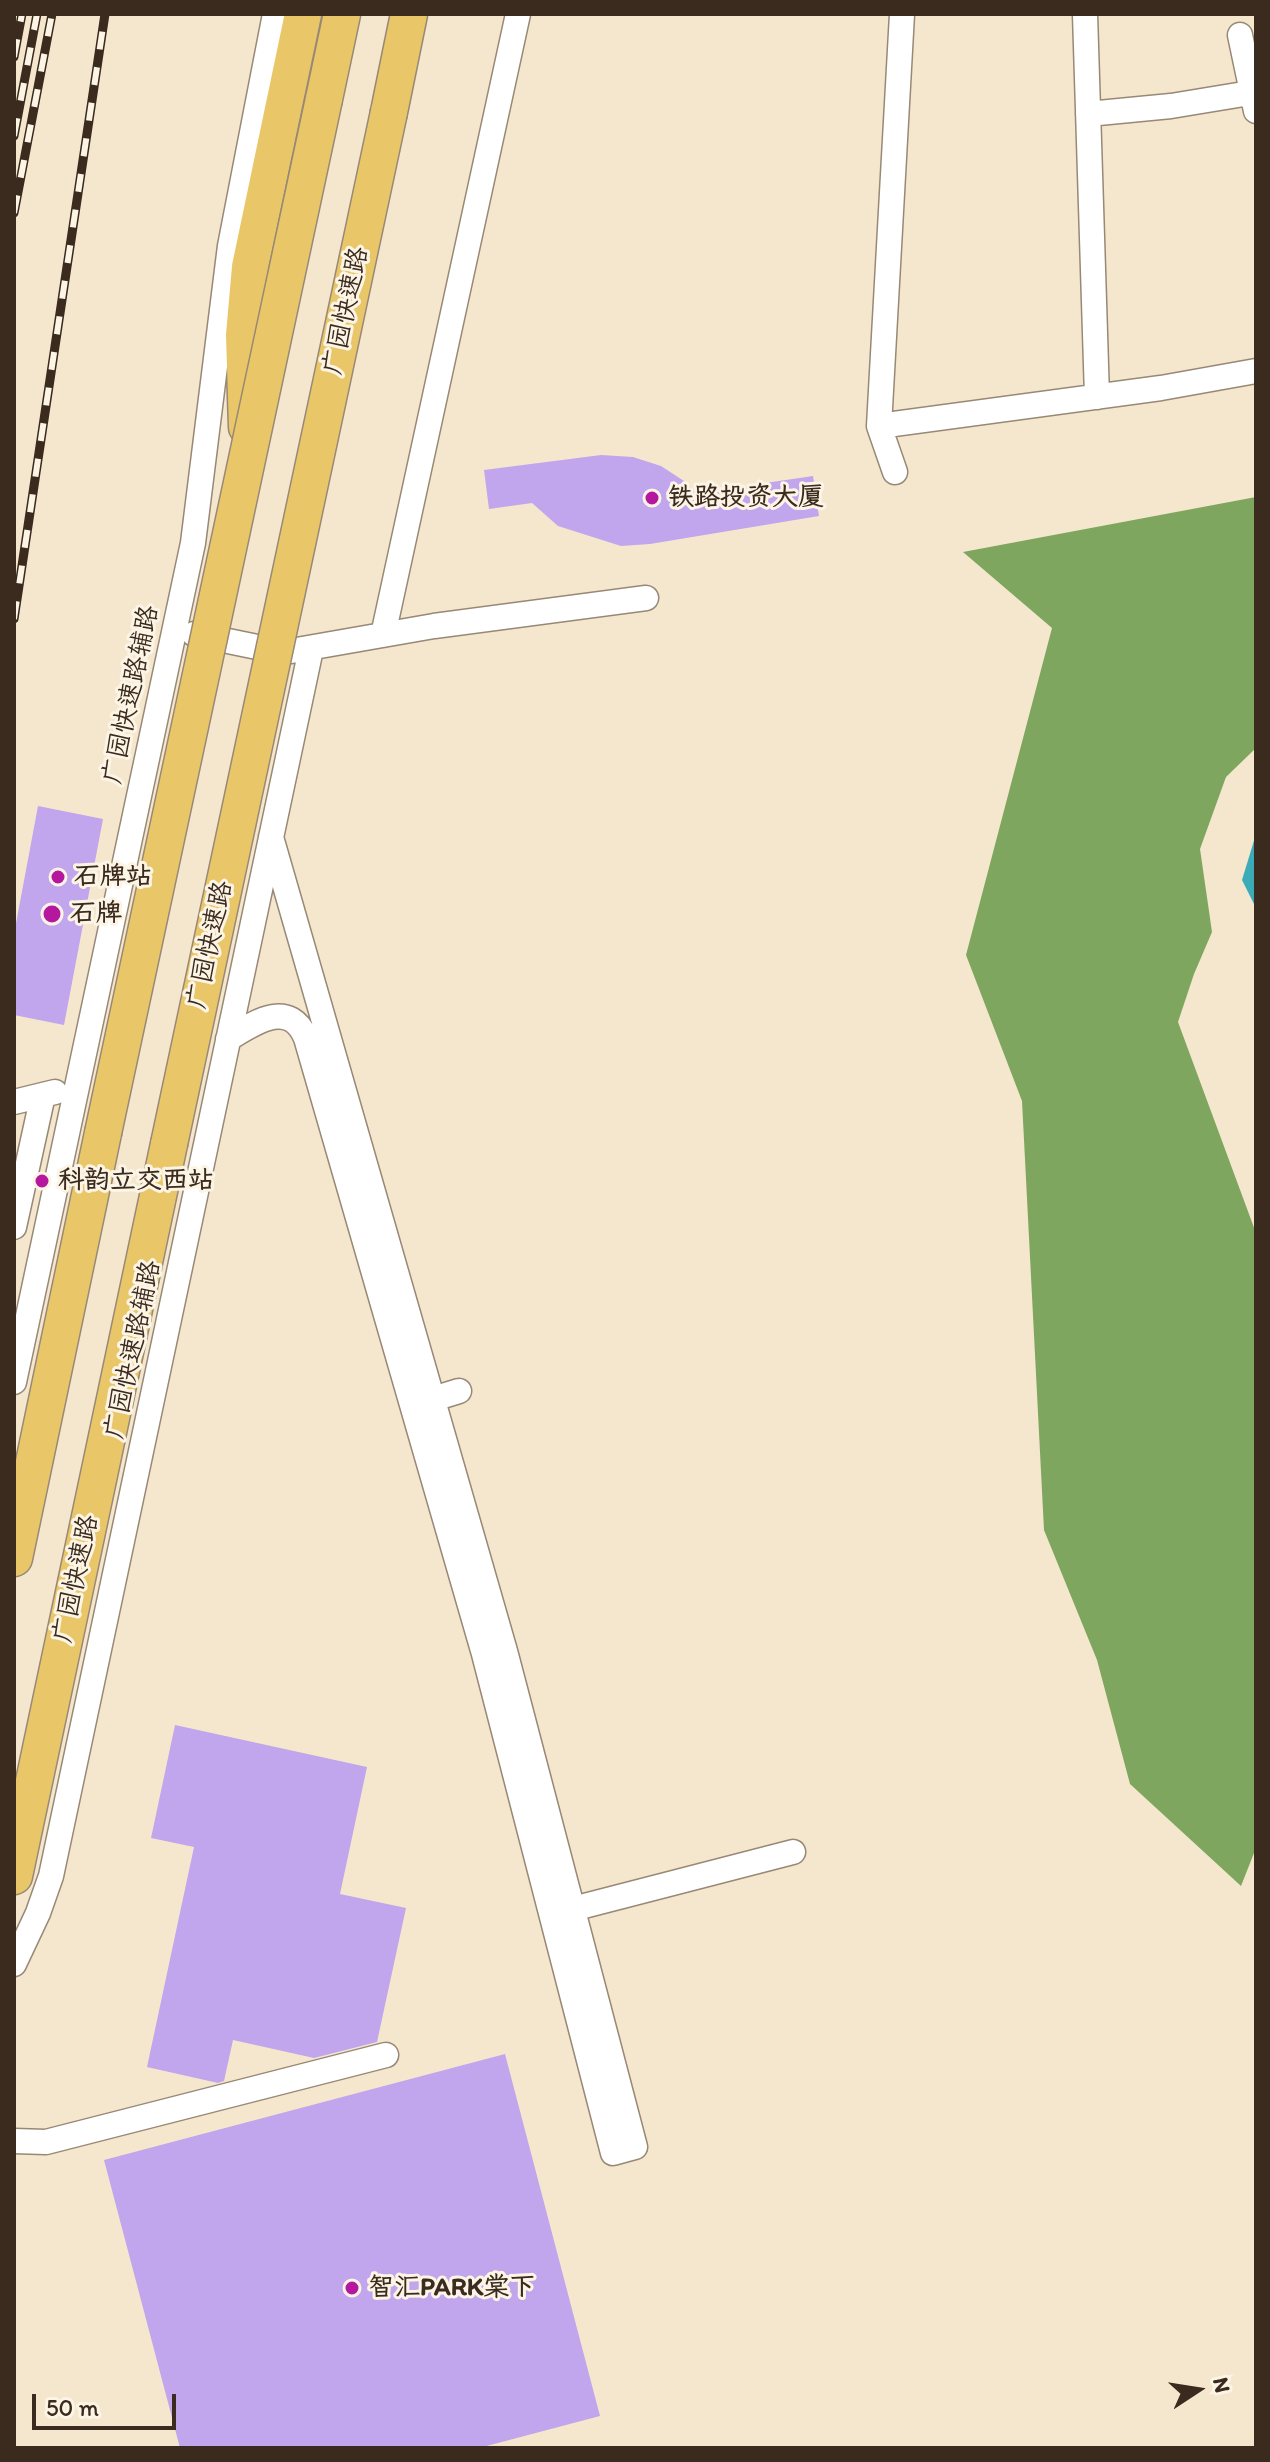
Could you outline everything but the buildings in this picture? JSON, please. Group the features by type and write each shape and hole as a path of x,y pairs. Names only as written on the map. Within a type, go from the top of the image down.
{"highway":[{"path":"248,455 244,335 250,267 303,14"},
{"path":"14,1558 342,14"},
{"name":"广园快速路","path":"14,1876 409,14"}],"street":[{"name":"广园快速路辅路","path":"14,1382 197,517 208,408 234,220 275,14"},
{"path":"383,635 518,14"},
{"path":"895,472 879,426 902,14"},
{"path":"1085,14 1097,397"},
{"path":"1088,114 1255,99 1240,35"},
{"path":"879,426 1097,397 1256,371"},
{"path":"174,630 271,650 311,649 434,626 646,598"},
{"name":"广园快速路辅路","path":"14,1964 43,1902 51,1876 311,649"},
{"path":"271,837 422,1402 487,1668 635,2147 613,2153 562,1911"},
{"path":"228,1039 256,1022 275,1017 293,1020 305,1034 422,1402"},
{"path":"14,1102 77,1087"},
{"path":"40,1259 14,1227 43,1095"},
{"path":"422,1402 459,1391"},
{"path":"562,1911 793,1852"},
{"path":"14,2141 46,2142 386,2055"}],"green space":[{"path":"1256,497 1256,748 1226,777 1200,849 1212,932 1178,1022 1256,1233 1256,1848 1241,1886 1130,1784 1097,1660 1044,1530 1022,1101 966,955 1052,628 963,552"}],"water":[{"path":"1256,834 1256,908 1242,880"}],"railway":[{"path":"14,57 22,14"},
{"path":"14,136 37,14"},
{"path":"14,213 52,14"},
{"path":"14,619 105,14"}],"place":[{"name":"铁路投资大厦","path":"652,498"},
{"name":"石牌站","path":"58,877"},
{"name":"石牌","path":"52,914"},
{"name":"科韵立交西站","path":"42,1181"},
{"name":"智汇PARK棠下","path":"352,2288"}]}
